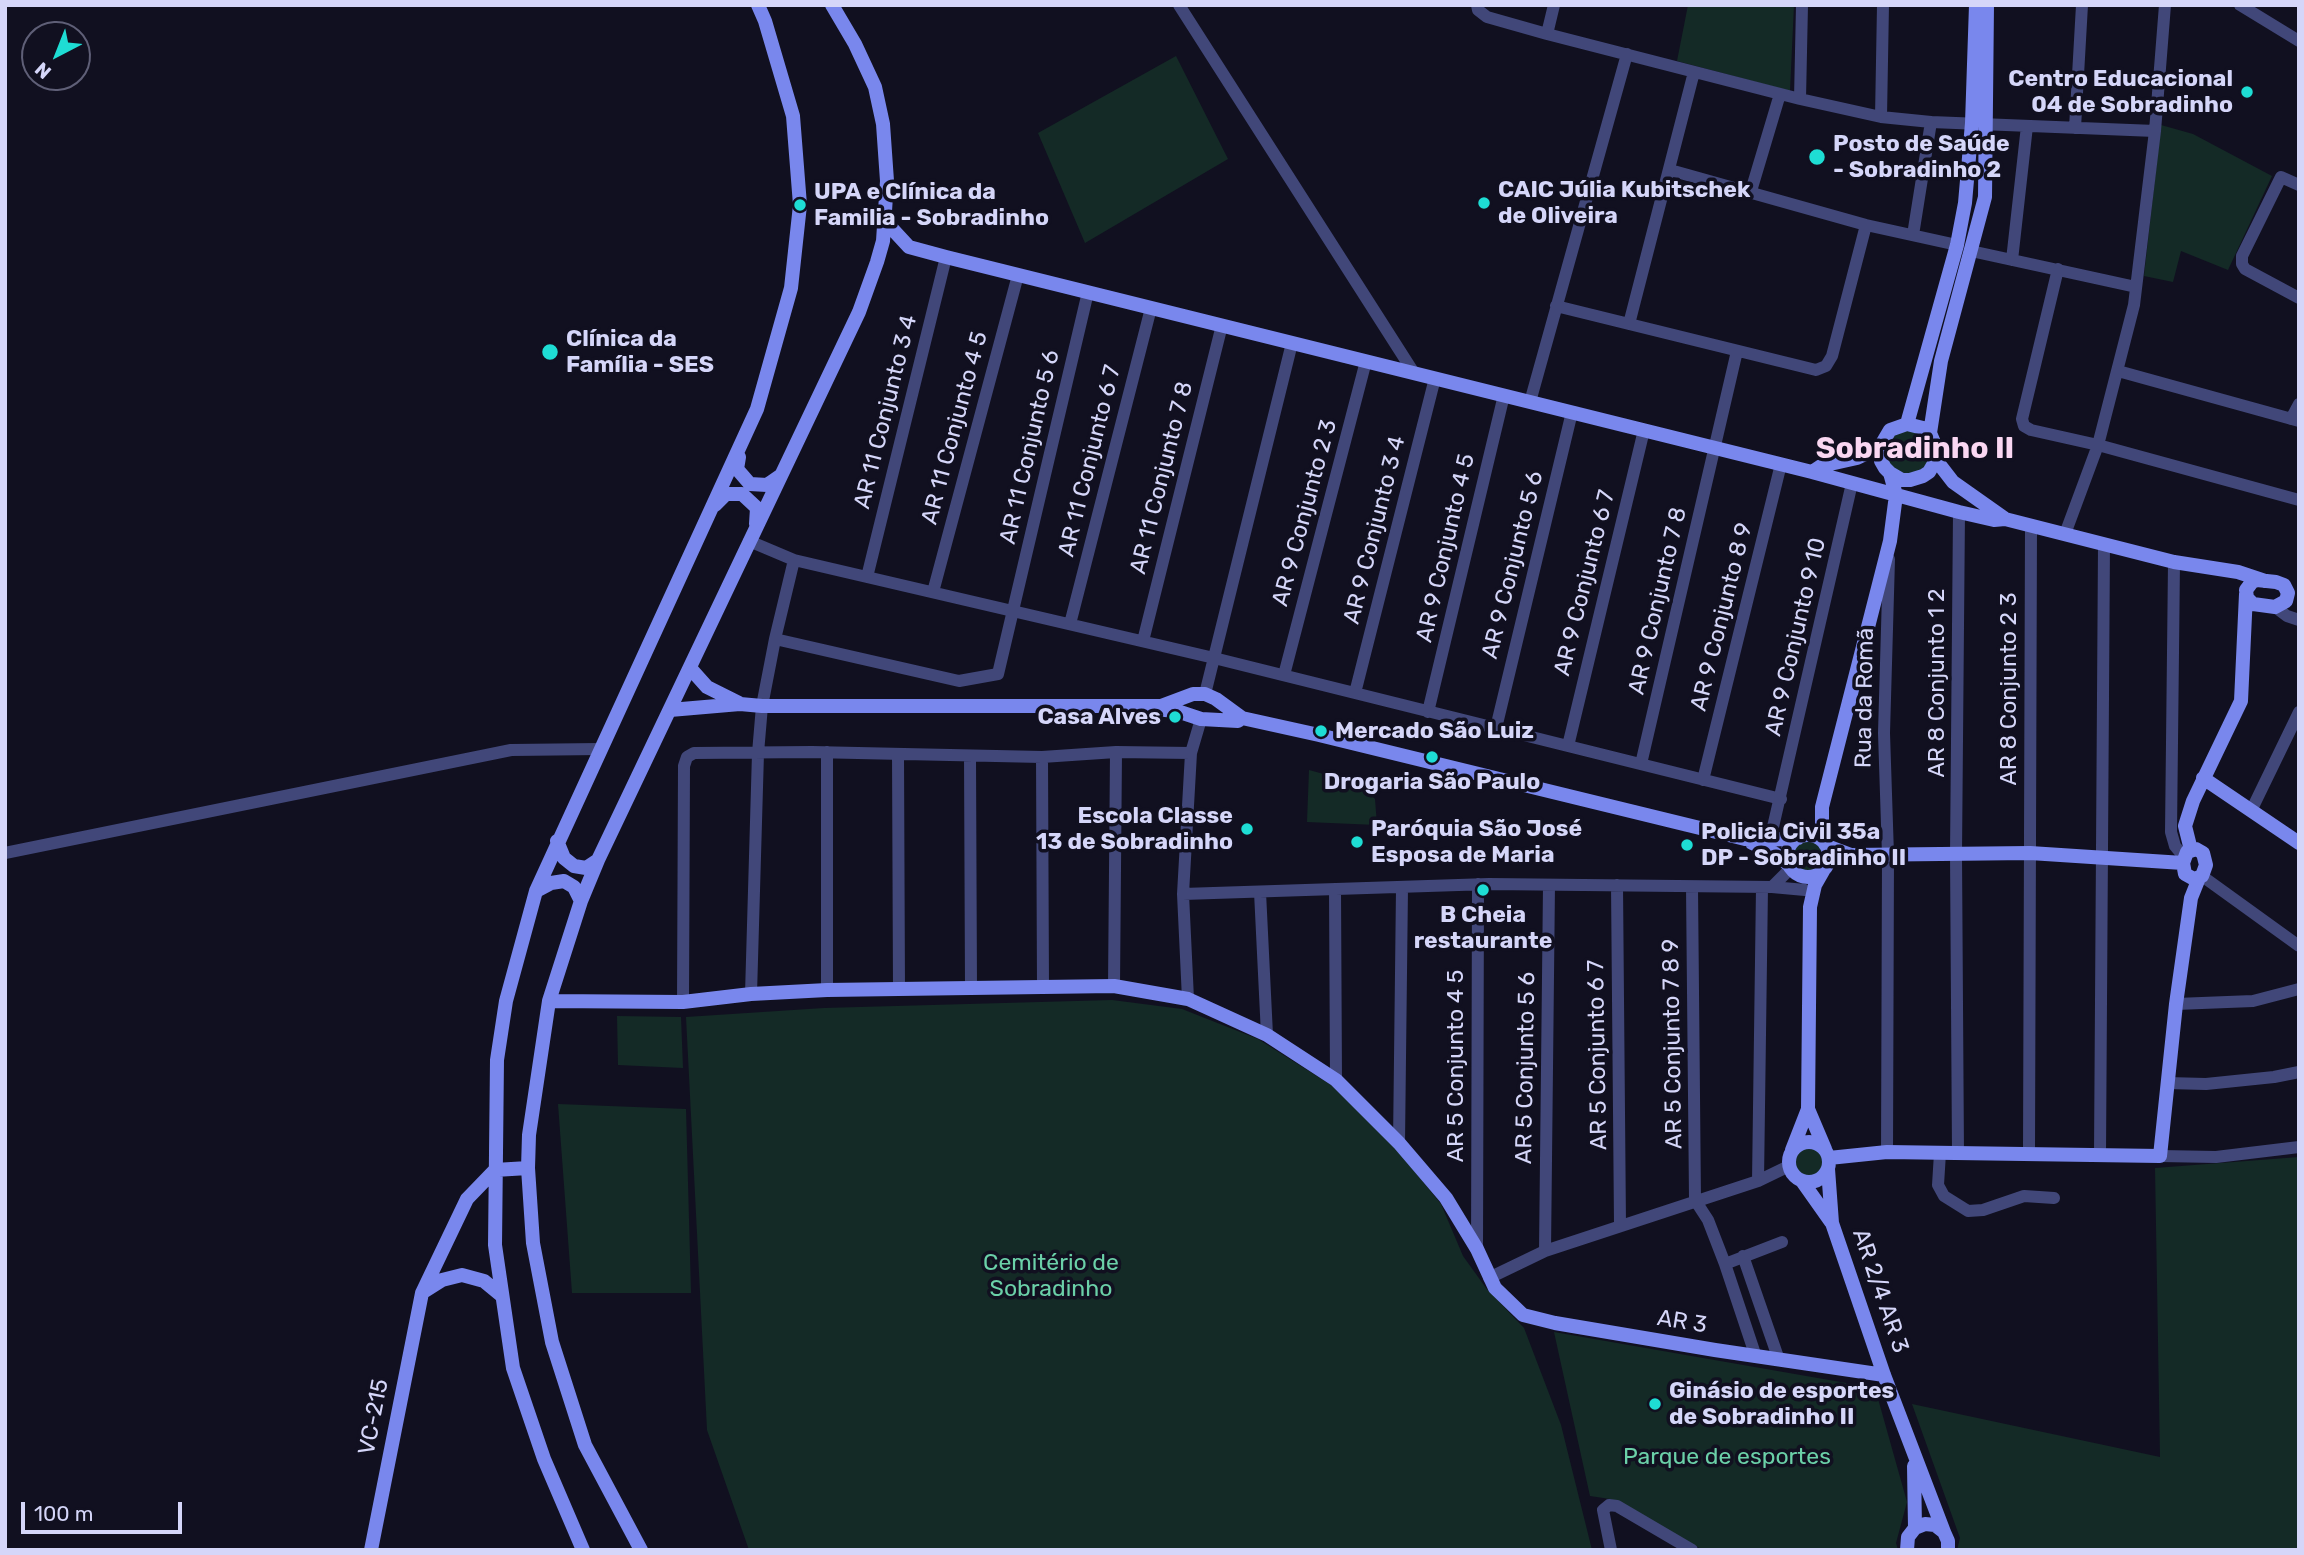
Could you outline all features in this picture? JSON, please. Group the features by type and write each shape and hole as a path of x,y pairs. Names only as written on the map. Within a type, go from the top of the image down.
{"street":[{"path":"583,1550 544,1459 513,1368 495,1245 497,1060 506,1001 536,891 757,409 791,288 800,205 793,116 758,5"},
{"path":"641,1550 585,1445 552,1342 533,1243 528,1168 529,1135 549,1001 581,901 598,860 859,312 883,241 887,181 883,124 875,87 855,44 832,5"},
{"path":"1179,5 1415,373"},
{"path":"1547,34 1554,5"},
{"path":"1800,99 1802,5"},
{"path":"1881,117 1884,5"},
{"path":"1896,495 1928,472 1936,460 1937,450 1930,433 1941,361 1985,197 1978,123 1976,5"},
{"path":"1907,424 1957,245 1965,204 1978,123 1987,5"},
{"path":"2075,128 2082,5"},
{"path":"2065,534 2098,445 2118,371 2136,287 2155,131 2165,5"},
{"path":"2240,5 2299,41"},
{"path":"1477,8 1488,17 1547,34 1881,117 1931,122 2155,131"},
{"path":"1530,402 1627,54"},
{"path":"1629,324 1694,72"},
{"path":"1751,191 1780,94"},
{"path":"1913,235 1931,122"},
{"path":"2012,260 2027,126"},
{"path":"1670,170 1866,225 1957,245"},
{"path":"2299,185 2281,177 2242,256 2245,269 2299,298"},
{"path":"884,220 909,247"},
{"path":"1556,306 1816,370 1826,366 1832,356 1866,225"},
{"path":"877,262 893,251 909,247 1781,464 1959,512 1994,520 2005,519 2174,562 2238,572 2286,589 2287,615 2299,618"},
{"path":"1971,251 2136,287"},
{"name":"AR 11 Conjunto 3 4","path":"867,577 946,257"},
{"path":"2058,270 2022,419 2024,426 2299,500"},
{"name":"AR 11 Conjunto 4 5","path":"933,592 1018,275"},
{"name":"AR 11 Conjunto 5 6","path":"775,639 959,681 998,674 1088,292"},
{"name":"AR 11 Conjunto 6 7","path":"1070,624 1151,308"},
{"name":"AR 11 Conjunto 7 8","path":"1143,641 1222,325"},
{"path":"1202,718 1189,705 1205,695 1292,343"},
{"name":"AR 9 Conjunto 7 8","path":"1640,764 1737,351"},
{"name":"AR 9 Conjunto 2 3","path":"1284,676 1366,361"},
{"path":"2118,371 2295,420 2299,404"},
{"name":"AR 9 Conjunto 3 4","path":"1355,693 1435,378"},
{"name":"AR 9 Conjunto 4 5","path":"1428,712 1504,395"},
{"name":"AR 9 Conjunto 5 6","path":"1496,728 1572,412"},
{"path":"1792,1150 1804,1141 1819,1144 1827,1159 1825,1174 1814,1181 1802,1181 1796,1178 1788,1166 1788,1157 1808,1109 1810,907 1815,885 1824,870 1829,853 1822,825 1822,807 1890,541 1896,495 1890,473 1881,461 1880,447 1889,430 1907,424 1923,428 1930,433"},
{"name":"AR 9 Conjunto 6 7","path":"1568,746 1644,430"},
{"path":"1812,472 1821,466 1857,458 1880,447"},
{"path":"740,449 737,469 750,484 767,485 782,475"},
{"path":"1936,460 1953,482 1959,497 1959,512"},
{"name":"AR 9 Conjunto 8 9","path":"1703,780 1781,464"},
{"path":"1890,473 1902,480 1917,479"},
{"path":"1953,482 2005,519"},
{"name":"AR 9 Conjunto 9 10","path":"1770,840 1852,483"},
{"path":"713,508 726,494 742,494 757,508 752,535"},
{"name":"AR 8 Conjunto 1 2","path":"1958,1154 1956,854 1959,512"},
{"name":"AR 8 Conjunto 2 3","path":"2029,1153 2031,526"},
{"path":"752,535 794,560 1214,658 1781,800"},
{"name":"Rua da Romã","path":"1887,1152 1888,855 1884,733 1890,541"},
{"path":"2100,1154 2104,544"},
{"path":"751,994 758,753 762,706 794,560"},
{"path":"2174,562 2171,832 2175,846 2193,866 2299,946"},
{"path":"2220,569 2247,590 2249,601 2258,606"},
{"path":"2160,1156 2176,1004 2191,898 2193,866 2185,826 2203,778 2241,701 2245,631 2243,618 2247,590 2257,580 2291,584 2299,581"},
{"path":"2245,631 2250,616 2258,606 2287,599"},
{"path":"690,668 707,687 740,704"},
{"path":"1202,718 1217,712 1205,695"},
{"path":"670,709 740,704 1161,706 1205,695 1242,718 1745,839 1816,836 1826,845 1848,855 2029,853 2193,866"},
{"path":"1161,706 1166,710 1202,718 1242,718"},
{"path":"2252,809 2299,712"},
{"path":"1188,999 1184,894 1191,753 1202,718"},
{"path":"5,853 511,750 600,749"},
{"path":"683,1002 684,766 687,757 694,753 827,752 1042,757 1116,752 1191,753"},
{"path":"827,752 827,990"},
{"path":"1114,986 1116,752"},
{"path":"898,754 899,989"},
{"path":"970,756 971,988"},
{"path":"1042,757 1042,987"},
{"path":"2203,778 2299,843"},
{"path":"1810,907 1787,853 1822,807"},
{"path":"1745,839 1774,853 1793,869 1812,877 1848,855"},
{"path":"557,841 564,858 574,866 586,868 598,860"},
{"path":"1767,887 1793,869"},
{"path":"536,891 551,883 564,881 574,887 581,901"},
{"path":"1184,894 1478,884 1767,887 1805,890"},
{"name":"AR 5 Conjunto 4 5","path":"1477,1249 1478,884"},
{"name":"AR 5 Conjunto 5 6","path":"1545,1251 1549,884"},
{"name":"AR 5 Conjunto 6 7","path":"1617,886 1620,1224"},
{"name":"AR 5 Conjunto 7 8 9","path":"1692,887 1695,1200"},
{"path":"1758,1181 1767,887"},
{"path":"1399,1143 1402,888"},
{"path":"1335,889 1336,1080"},
{"path":"1260,892 1267,1035"},
{"name":"AR 3","path":"549,1001 683,1002 751,994 827,990 1114,986 1188,999 1267,1035 1336,1080 1399,1143 1446,1198 1477,1249 1494,1288 1523,1315 1555,1324 1884,1375"},
{"path":"2176,1004 2253,1001 2299,989"},
{"path":"2167,1083 2206,1084 2299,1072"},
{"path":"1808,1109 1827,1159 1832,1223"},
{"path":"1827,1159 1887,1152 2216,1157 2299,1147"},
{"path":"1940,1153 1938,1185 1944,1196 1968,1211 1983,1210 2024,1196 2054,1198"},
{"path":"1489,1278 1545,1251 1620,1224 1758,1181 1788,1166"},
{"path":"495,1170 528,1168"},
{"name":"VC-215","path":"371,1550 422,1293 467,1199 495,1170"},
{"path":"1802,1181 1832,1223"},
{"path":"1695,1200 1708,1220 1756,1357"},
{"name":"AR 2/4 AR 3","path":"1832,1223 1884,1375 1948,1541 1948,1550"},
{"path":"1725,1264 1782,1242"},
{"path":"1743,1256 1779,1360"},
{"path":"422,1293 442,1280 462,1275 484,1281 501,1296"},
{"path":"1914,1454 1915,1528"},
{"path":"1611,1550 1603,1510 1609,1505 1617,1506 1692,1550"},
{"path":"1907,1550 1908,1537 1915,1528 1925,1524 1936,1525 1944,1532"}],"green space":[{"path":"1688,5 1794,5 1790,91 1677,61"},
{"path":"1176,56 1228,159 1085,243 1038,133"},
{"path":"2161,125 2193,134 2272,176 2228,270 2181,251 2173,282 2144,276"},
{"path":"1909,427 1931,442 1931,463 1908,477 1889,468 1886,441"},
{"path":"1309,770 1360,784 1375,799 1377,825 1307,822"},
{"path":"1808,840 1819,845 1824,856 1819,867 1808,872 1797,867 1792,856 1797,845"},
{"name":"Cemitério de Sobradinho","path":"1112,1000 1182,1009 1258,1039 1331,1085 1388,1139 1441,1204 1463,1256 1486,1288 1524,1328 1561,1425 1592,1550 749,1550 707,1430 686,1017 824,1008"},
{"path":"617,1016 681,1017 683,1068 618,1065"},
{"path":"558,1104 686,1109 691,1293 572,1293"},
{"path":"1808,1147 1820,1151 1824,1163 1820,1175 1808,1179 1796,1175 1792,1163 1796,1151"},
{"path":"2299,1157 2299,1550 1957,1550 1960,1538 1912,1404 2160,1457 2155,1168"},
{"name":"Parque de esportes","path":"1554,1332 1875,1388 1907,1502 1896,1543 1898,1550 1703,1550 1610,1499 1590,1496"}],"place":[{"name":"Centro Educacional 04 de Sobradinho","path":"2247,92"},
{"name":"Posto de Saúde - Sobradinho 2","path":"1817,157"},
{"name":"CAIC Júlia Kubitschek de Oliveira","path":"1484,203"},
{"name":"UPA e Clínica da Familia - Sobradinho","path":"800,205"},
{"name":"Clínica da Família - SES","path":"550,352"},
{"name":"Casa Alves","path":"1175,717"},
{"name":"Mercado São Luiz","path":"1321,731"},
{"name":"Drogaria São Paulo","path":"1432,757"},
{"name":"Escola Classe 13 de Sobradinho","path":"1247,829"},
{"name":"Paróquia São José Esposa de Maria","path":"1357,842"},
{"name":"Policia Civil 35a DP - Sobradinho II","path":"1687,845"},
{"name":"B Cheia restaurante","path":"1483,890"},
{"name":"Ginásio de esportes de Sobradinho II","path":"1655,1404"}],"district":[{"name":"Sobradinho II","path":"1915,449"}]}
